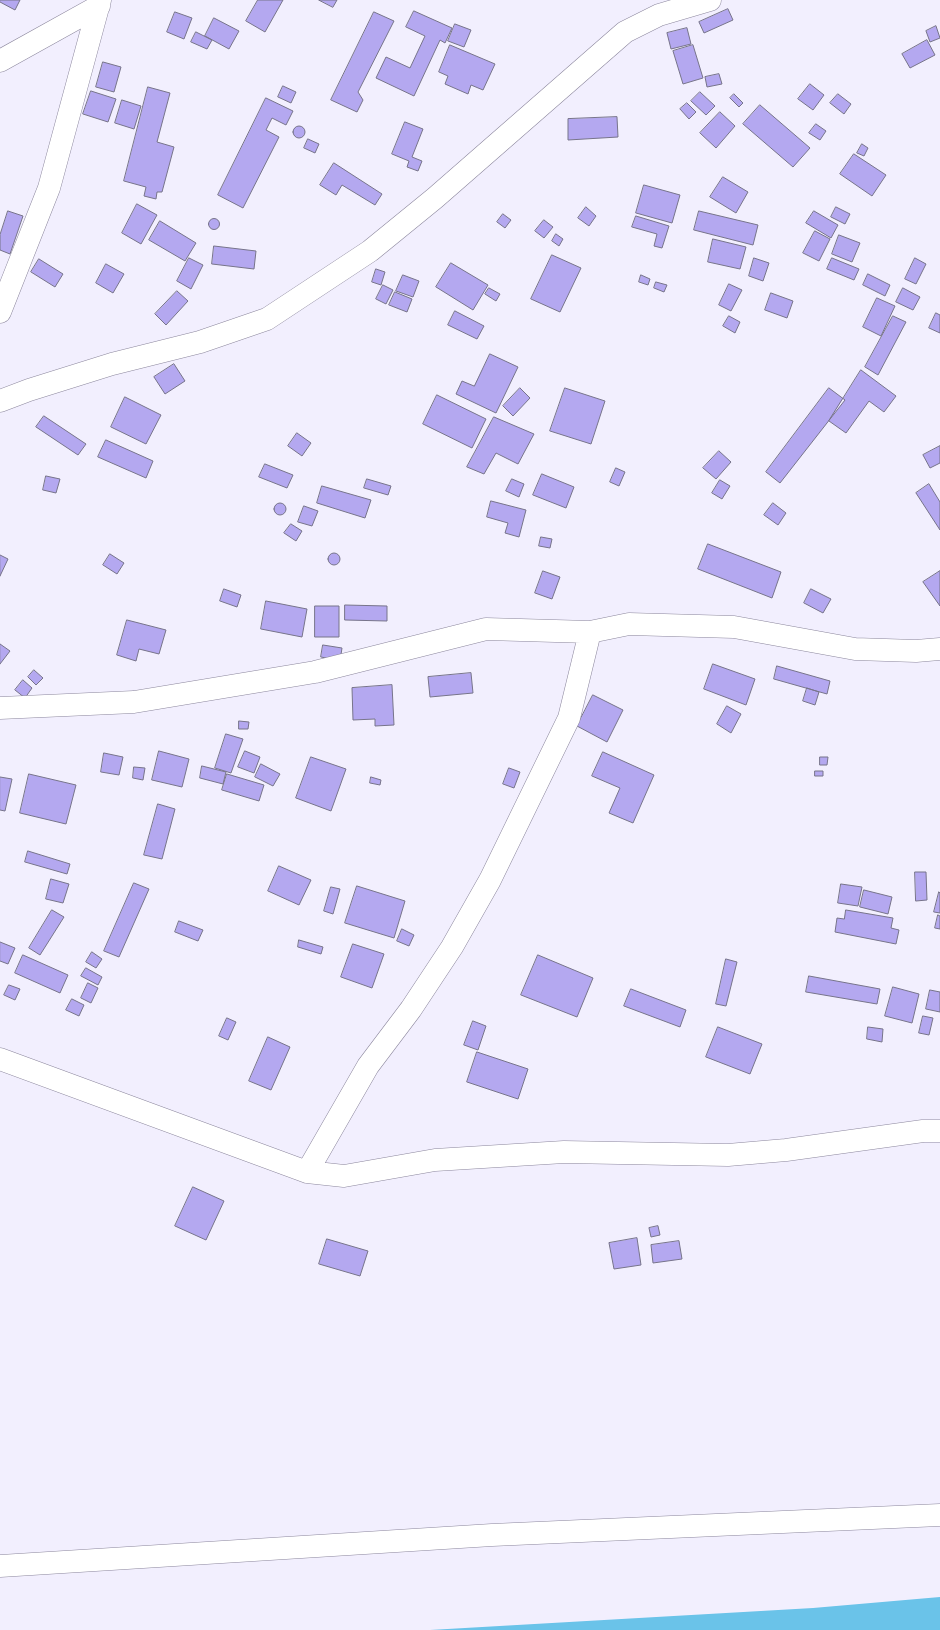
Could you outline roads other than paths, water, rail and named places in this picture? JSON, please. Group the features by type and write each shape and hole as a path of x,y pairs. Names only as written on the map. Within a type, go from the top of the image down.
{"street":[{"path":"0,401 29,390 112,364 200,342 267,319 376,246 435,198 625,32 659,15 710,0"},
{"path":"0,61 100,3"},
{"path":"0,312 49,188 100,3"},
{"path":"0,708 134,702 315,672 486,630 590,632 629,624 734,627 854,649 916,651 940,649"},
{"path":"307,1172 368,1066 411,1008 452,947 490,880 569,718 590,632"},
{"path":"0,1059 307,1172 344,1176 434,1160 564,1152 728,1155 786,1150 923,1131 940,1131"},
{"path":"0,1566 492,1535 940,1515"}],"water":[{"path":"940,1597 940,1630 430,1630 813,1608"}]}
